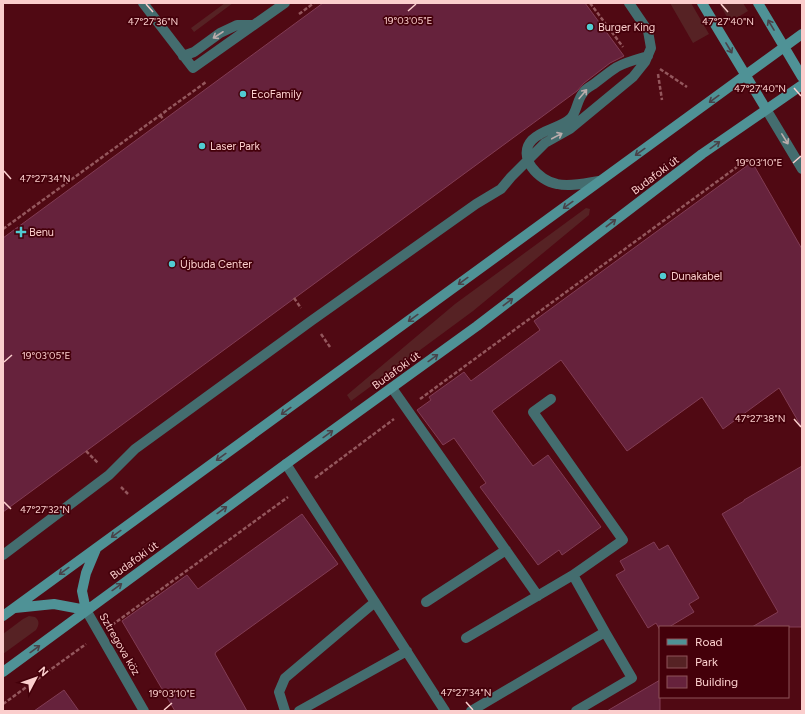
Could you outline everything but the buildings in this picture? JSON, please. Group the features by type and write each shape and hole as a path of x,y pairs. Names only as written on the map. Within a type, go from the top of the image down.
{"main road":[{"path":"702,3 766,110"},
{"path":"758,3 802,77"},
{"path":"3,616 802,34"},
{"name":"Budafoki út","path":"3,672 477,326 702,154 802,85"},
{"path":"14,608 54,604 86,610 82,591 86,573 96,549"}],"street":[{"path":"143,3 194,68 285,3"},
{"path":"3,555 110,475 134,449 317,316 476,204 501,189 527,160 545,143 570,129 633,77 645,62 651,48 648,30 629,3"},
{"path":"184,56 194,52 220,33 237,25 254,25"},
{"path":"599,182 564,185 547,181 537,174 527,160 526,150 531,141 539,134 567,121 572,117 579,99 584,92 616,68 648,56"},
{"path":"766,110 802,169"},
{"path":"392,388 538,596"},
{"path":"466,638 573,575 623,540 533,412 550,399"},
{"path":"286,464 445,711"},
{"path":"426,602 506,550"},
{"path":"573,575 632,678 576,711"},
{"path":"285,711 279,692 285,678 376,602"},
{"name":"Sztregova köz","path":"86,610 144,711"},
{"path":"471,711 605,632"},
{"path":"299,711 407,650"}],"path":[{"path":"295,17 314,3"},
{"path":"590,3 623,48"},
{"path":"662,100 658,67 687,87"},
{"path":"3,230 212,78"},
{"path":"160,115 164,120"},
{"path":"3,704 357,447 741,164"}],"green space":[{"path":"225,3 233,3 194,32 191,28"},
{"path":"670,3 691,3 709,34 693,43"},
{"path":"719,3 743,3 748,11 730,22"},
{"path":"586,208 590,209 589,215 473,311 351,401 347,395 455,304"},
{"path":"29,616 35,617 38,620 36,630 3,654 3,634"}],"place":[{"name":"Burger King","path":"590,27"},
{"name":"EcoFamily","path":"243,94"},
{"name":"Laser Park","path":"202,146"},
{"name":"Benu","path":"21,232"},
{"name":"Újbuda Center","path":"172,264"},
{"name":"Dunakabel","path":"663,276"}]}
